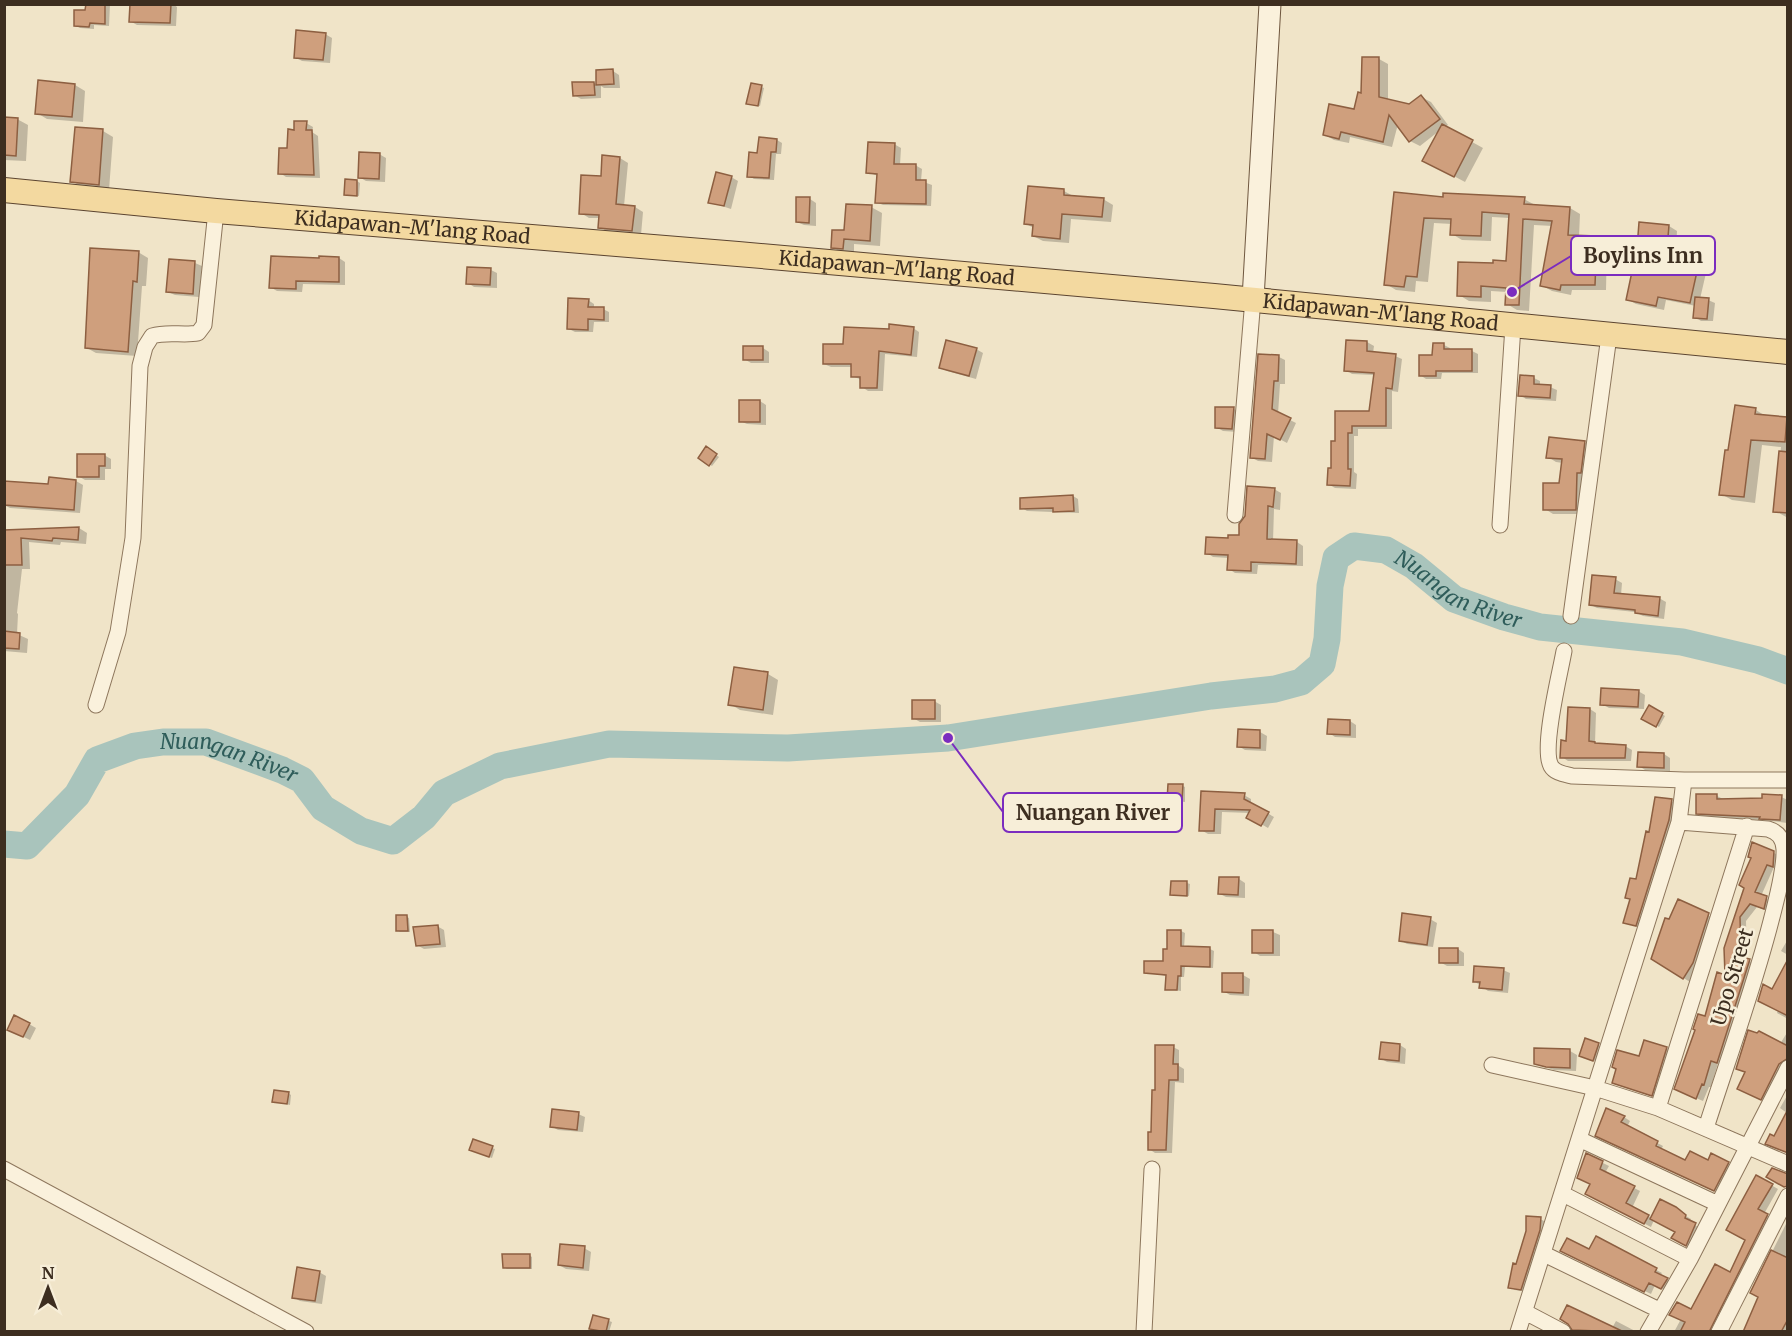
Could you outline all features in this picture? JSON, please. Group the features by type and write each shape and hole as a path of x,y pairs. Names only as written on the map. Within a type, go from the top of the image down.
{"main road":[{"name":"Kidapawan-M'lang Road","path":"4,190 216,211 1252,299 1788,352"}],"street":[{"path":"1235,514 1252,299 1270,4"},
{"path":"96,705 118,632 133,538 140,366 145,347 152,336 163,333 190,335 198,333 204,325 216,211"},
{"path":"1500,525 1513,326"},
{"path":"1571,616 1609,336"},
{"path":"1564,651 1548,742 1552,768 1560,773 1572,776 1684,780 1788,780"},
{"path":"1518,1332 1679,822 1684,780"},
{"path":"1658,1108 1747,826 1679,822"},
{"name":"Upo Street","path":"1706,1128 1764,946 1784,850 1780,837 1775,831 1747,826"},
{"path":"1492,1065 1595,1088 1658,1108 1788,1164"},
{"path":"1648,1332 1690,1259 1788,1068"},
{"path":"1579,1139 1718,1204"},
{"path":"1144,1332 1152,1169"},
{"path":"4,1170 306,1332"},
{"path":"1563,1194 1690,1259"},
{"path":"1719,1332 1788,1196"},
{"path":"1544,1254 1659,1310"},
{"path":"1525,1312 1563,1332"}],"building":[{"path":"86,4 105,4 105,24 90,23 89,27 74,26 74,10 85,10"},
{"path":"130,4 171,4 170,23 129,22"},
{"path":"296,30 326,33 323,60 294,58"},
{"path":"1362,57 1379,57 1379,97 1409,104 1421,95 1440,119 1409,142 1389,115 1383,142 1341,132 1339,139 1323,135 1329,104 1354,109 1358,92 1361,93"},
{"path":"613,69 614,84 596,85 596,70"},
{"path":"38,80 75,84 72,117 35,114"},
{"path":"572,82 594,82 595,95 573,96"},
{"path":"751,83 762,85 758,106 746,104"},
{"path":"4,117 18,118 16,156 4,155"},
{"path":"294,121 307,121 306,130 312,130 314,175 278,174 279,148 287,148 288,129 294,130"},
{"path":"1442,124 1473,140 1454,177 1422,161"},
{"path":"75,127 103,129 99,185 70,182"},
{"path":"759,137 777,139 776,152 771,152 769,178 747,177 749,152 757,153"},
{"path":"868,142 895,143 894,164 916,164 916,180 926,180 926,204 875,203 877,174 866,173"},
{"path":"359,152 380,153 379,179 358,178"},
{"path":"602,155 620,157 616,204 635,206 632,231 598,228 599,215 579,214 581,175 601,176"},
{"path":"716,172 732,176 724,206 708,203"},
{"path":"345,179 357,180 357,196 344,195"},
{"path":"1028,186 1064,189 1064,195 1104,198 1102,217 1062,214 1060,239 1032,236 1033,225 1024,224"},
{"path":"1394,192 1443,197 1443,193 1525,197 1524,204 1570,207 1568,235 1597,236 1595,285 1561,285 1560,290 1540,286 1552,221 1523,219 1519,305 1505,305 1506,288 1481,286 1481,297 1457,296 1458,262 1506,261 1509,214 1482,212 1481,236 1450,235 1451,219 1424,218 1417,277 1406,276 1404,287 1384,285"},
{"path":"796,197 810,197 809,223 796,222"},
{"path":"846,204 872,205 870,241 844,239 843,249 831,248 832,230 844,230"},
{"path":"1639,222 1669,225 1666,261 1698,267 1690,303 1658,297 1656,306 1626,300 1634,262 1636,262"},
{"path":"90,248 139,251 137,282 133,281 128,352 85,348"},
{"path":"271,256 339,257 339,282 296,281 296,289 269,288"},
{"path":"169,259 195,261 193,294 166,292"},
{"path":"467,267 491,268 490,285 466,284"},
{"path":"1695,297 1709,298 1707,319 1693,318"},
{"path":"568,298 589,299 588,307 604,307 604,320 588,319 588,330 567,329"},
{"path":"889,324 914,327 911,355 879,351 877,388 860,388 860,377 851,377 851,364 823,364 823,344 843,344 844,327 889,329"},
{"path":"946,340 977,348 969,376 939,368"},
{"path":"1346,340 1367,341 1367,351 1396,354 1392,389 1386,388 1386,426 1352,426 1352,433 1348,433 1350,486 1327,485 1328,468 1331,468 1331,441 1335,441 1335,411 1369,411 1374,373 1344,371"},
{"path":"1433,343 1444,343 1444,349 1472,349 1472,371 1436,371 1436,376 1419,376 1419,355 1432,355"},
{"path":"743,346 763,346 763,360 743,360"},
{"path":"1258,354 1279,355 1278,381 1274,381 1272,409 1291,418 1280,440 1267,434 1265,459 1250,458"},
{"path":"1520,375 1534,376 1534,384 1551,385 1550,398 1518,396"},
{"path":"739,400 760,400 760,422 739,422"},
{"path":"1735,405 1756,408 1755,414 1787,417 1785,442 1751,440 1744,497 1719,495 1725,450 1728,450"},
{"path":"1215,407 1234,407 1232,429 1215,428"},
{"path":"1549,437 1585,441 1581,473 1577,473 1576,510 1543,510 1543,483 1559,483 1562,459 1546,458"},
{"path":"706,446 717,454 709,466 698,458"},
{"path":"1779,451 1788,452 1788,513 1773,512"},
{"path":"77,454 105,454 105,466 99,466 99,477 77,477"},
{"path":"49,477 76,480 74,510 4,505 4,481 48,484"},
{"path":"1247,486 1275,488 1273,507 1268,506 1267,539 1297,540 1296,564 1251,562 1251,571 1227,570 1228,555 1205,554 1206,537 1228,538 1228,535 1239,535 1239,524 1245,516"},
{"path":"1073,495 1074,511 1053,512 1053,508 1020,509 1020,498"},
{"path":"79,527 78,540 53,538 52,541 21,538 22,565 4,565 4,530"},
{"path":"1592,575 1616,577 1614,593 1660,597 1658,616 1635,613 1635,610 1589,605"},
{"path":"4,631 20,633 19,649 4,648"},
{"path":"734,667 768,672 763,710 728,705"},
{"path":"1601,688 1639,690 1638,707 1600,705"},
{"path":"912,700 935,700 935,719 912,719"},
{"path":"1649,705 1663,713 1656,727 1641,719"},
{"path":"1568,707 1590,708 1589,741 1626,745 1625,758 1560,758 1561,740 1566,741"},
{"path":"1328,719 1350,720 1350,735 1327,734"},
{"path":"1238,729 1260,730 1260,748 1237,747"},
{"path":"1638,752 1664,753 1664,768 1637,767"},
{"path":"1168,784 1183,784 1182,801 1167,801"},
{"path":"1201,791 1245,793 1244,799 1269,812 1261,826 1246,818 1250,810 1215,809 1214,831 1199,831"},
{"path":"1696,794 1717,794 1717,799 1762,798 1762,794 1782,795 1780,820 1696,814"},
{"path":"1655,797 1672,799 1669,820 1636,926 1623,923 1630,899 1625,898 1630,878 1636,879 1646,831 1649,832"},
{"path":"1752,842 1774,851 1773,867 1767,865 1755,892 1767,896 1764,909 1750,904 1740,917 1741,957 1750,959 1717,1063 1711,1061 1704,1085 1702,1084 1696,1099 1674,1089 1695,1030 1693,1029 1698,1014 1705,1016 1717,972 1725,975 1724,948 1744,888 1739,885 1751,858 1748,857"},
{"path":"1219,877 1239,877 1238,895 1218,894"},
{"path":"1171,881 1187,881 1187,896 1170,895"},
{"path":"1678,899 1709,913 1693,963 1683,979 1651,959 1665,918 1669,919"},
{"path":"1402,913 1431,917 1427,945 1399,941"},
{"path":"396,915 407,915 408,931 396,931"},
{"path":"438,925 440,944 416,946 413,927"},
{"path":"1167,930 1181,930 1181,946 1210,947 1210,967 1181,966 1177,990 1165,990 1166,975 1144,973 1144,961 1163,961 1163,949 1167,949"},
{"path":"1252,930 1273,930 1273,953 1252,953"},
{"path":"1439,948 1458,948 1458,963 1439,963"},
{"path":"1788,959 1788,1016 1758,1001 1763,984 1772,989"},
{"path":"1474,966 1504,968 1502,990 1479,988 1480,982 1473,982"},
{"path":"1222,973 1243,973 1243,993 1222,992"},
{"path":"14,1015 30,1023 23,1037 7,1030"},
{"path":"1748,1030 1757,1033 1759,1031 1788,1046 1788,1058 1779,1064 1761,1100 1737,1089 1745,1072 1736,1069"},
{"path":"1585,1038 1599,1043 1593,1061 1579,1056"},
{"path":"1644,1040 1667,1047 1652,1096 1612,1083 1616,1069 1612,1067 1617,1050 1639,1056"},
{"path":"1381,1042 1400,1044 1399,1061 1379,1059"},
{"path":"1155,1045 1174,1045 1173,1064 1178,1064 1178,1080 1169,1080 1166,1150 1148,1150 1152,1090 1155,1090"},
{"path":"1534,1048 1570,1049 1570,1068 1534,1064"},
{"path":"274,1090 289,1092 287,1104 272,1102"},
{"path":"1606,1108 1625,1116 1621,1122 1658,1141 1656,1146 1685,1160 1690,1151 1708,1160 1711,1153 1729,1162 1714,1191 1595,1136"},
{"path":"552,1109 579,1112 577,1130 550,1127"},
{"path":"1788,1109 1788,1153 1765,1144 1770,1134 1774,1136"},
{"path":"473,1139 493,1146 489,1157 469,1150"},
{"path":"1586,1153 1603,1161 1600,1169 1635,1186 1626,1203 1649,1215 1644,1224 1585,1194 1590,1184 1577,1178"},
{"path":"1772,1168 1788,1174 1788,1186 1784,1187 1766,1177"},
{"path":"1756,1175 1773,1184 1758,1209 1768,1214 1709,1332 1680,1332 1685,1322 1669,1315 1677,1302 1691,1309 1715,1264 1730,1272 1745,1240 1726,1230"},
{"path":"1660,1199 1676,1207 1686,1215 1685,1218 1696,1223 1686,1246 1671,1238 1675,1232 1650,1219"},
{"path":"1526,1216 1541,1217 1540,1230 1521,1290 1508,1288 1513,1263 1516,1264 1526,1231"},
{"path":"1596,1236 1657,1268 1655,1272 1668,1278 1661,1289 1649,1283 1644,1292 1560,1251 1567,1238 1589,1249"},
{"path":"560,1244 585,1246 583,1268 558,1265"},
{"path":"1771,1250 1788,1258 1788,1319 1781,1332 1743,1332 1758,1297 1750,1293"},
{"path":"502,1254 530,1254 530,1268 503,1268"},
{"path":"297,1267 320,1271 315,1301 292,1298"},
{"path":"1567,1305 1624,1332 1572,1330 1560,1319"},
{"path":"593,1315 609,1319 606,1332 589,1329"}],"waterway":[{"name":"Nuangan River","path":"4,844 27,846 77,795 97,760 135,746 163,742 206,742 282,770 302,780 323,808 361,831 393,841 424,817 444,793 500,766 609,744 788,748 948,738 1211,696 1275,689 1301,682 1322,664 1327,639 1330,586 1336,558 1354,546 1386,550 1414,566 1454,599 1504,617 1540,627 1682,642 1758,660 1788,671"}],"place":[{"name":"Boylins Inn","path":"1512,292"},
{"name":"Nuangan River","path":"948,738"}]}
